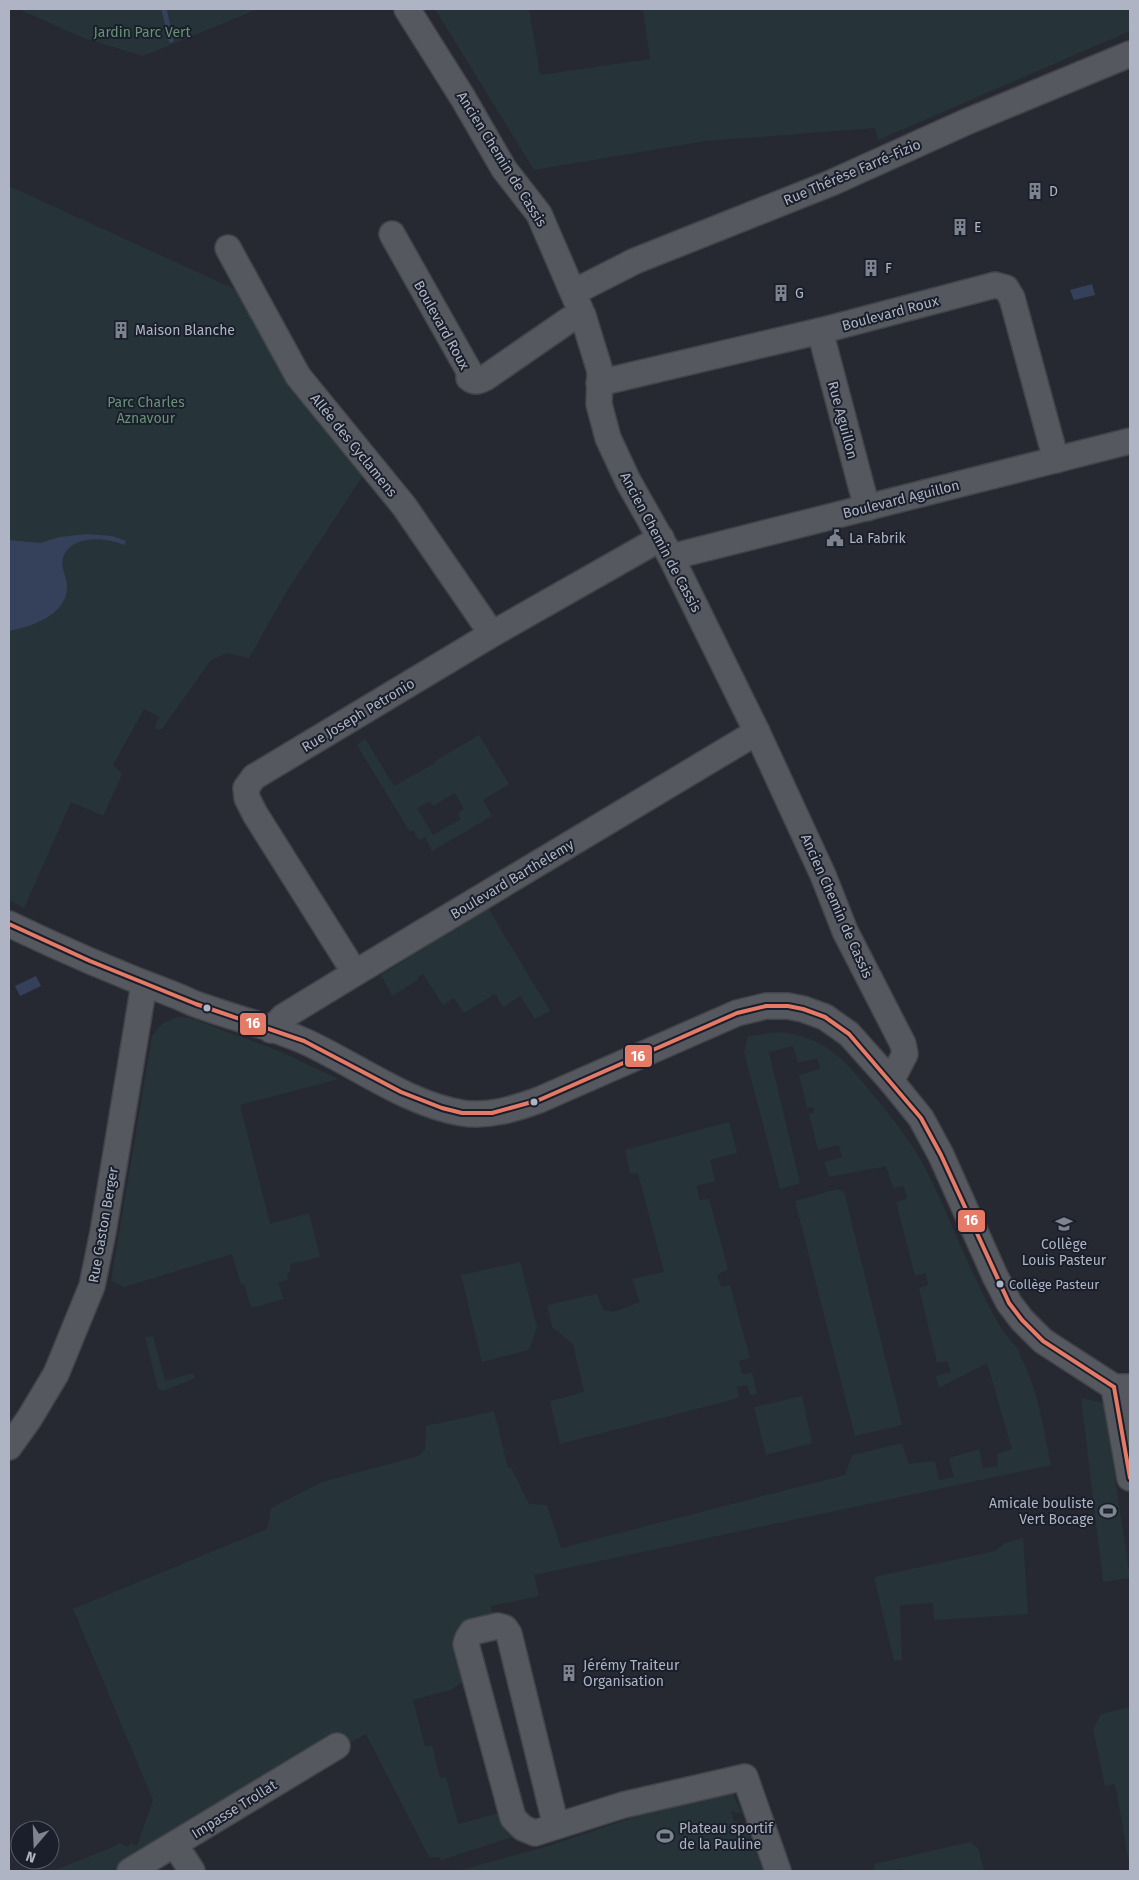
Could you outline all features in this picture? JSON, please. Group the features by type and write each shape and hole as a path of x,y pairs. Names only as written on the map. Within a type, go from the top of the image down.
{"street":[{"name":"Ancien Chemin de Cassis","path":"407,9 464,98 504,168 539,214 574,292 600,371 599,404 608,438 628,481 666,547 757,732 823,875 845,931 903,1044 905,1054 891,1081"},
{"name":"Rue Thérèse Farré-Fizio","path":"574,292 635,261 831,183 966,122 1130,54"},
{"name":"Boulevard Roux","path":"392,234 469,371 469,378 473,381 484,378 568,320 583,316"},
{"name":"Allée des Cyclamens","path":"228,248 298,376 404,506 492,634"},
{"name":"Boulevard Roux","path":"599,383 820,331 995,285 1006,288 1012,298 1056,460"},
{"name":"Rue Aguillon","path":"820,331 867,508"},
{"name":"Boulevard Aguillon","path":"666,547 867,508 1130,441"},
{"name":"Rue Joseph Petronio","path":"355,973 255,814 247,798 246,788 254,777 492,634 666,547"},
{"name":"Boulevard Barthelemy","path":"271,1030 283,1018 355,973 757,732"},
{"path":"9,924 96,965 174,994 202,1007 305,1041 409,1096 434,1107 463,1113 488,1114 514,1109 539,1100 736,1013 766,1006 788,1006 824,1017 849,1034 891,1081 920,1118 941,1156 1009,1302 1022,1320 1043,1341 1122,1387 1130,1478"},
{"name":"Rue Gaston Berger","path":"9,1447 29,1420 56,1374 92,1286 103,1232 144,984"},
{"path":"556,1826 509,1634 505,1628 498,1626 472,1632 466,1644 513,1818 523,1828 535,1833 623,1805 745,1777 778,1871"},
{"name":"Impasse Trollat","path":"130,1871 337,1746"},
{"path":"175,1845 192,1871"}],"green space":[{"name":"Jardin Parc Vert","path":"18,9 258,9 143,56 86,39"},
{"path":"435,9 529,9 540,75 650,59 643,9 1130,9 1130,31 878,140 875,128 705,141 534,170"},
{"name":"Parc Charles Aznavour","path":"9,186 241,292 288,385 364,474 287,591 249,658 227,653 211,660 162,729 157,730 155,727 159,717 144,709 113,765 122,774 103,816 71,802 24,908 9,900"},
{"path":"479,735 509,784 483,800 492,816 432,851 425,837 419,840 413,830 410,832 357,745 365,739 394,786 435,763 435,761","holes":["455,793 464,809 458,813 461,819 433,835 417,808 430,801 433,806"]},
{"path":"488,908 550,1011 535,1019 520,996 503,1007 495,994 464,1013 454,998 443,1005 423,974 417,978 418,980 392,996 381,975"},
{"path":"177,1017 190,1018 279,1051 339,1079 240,1105 270,1224 309,1213 320,1257 290,1264 291,1272 287,1273 288,1280 278,1282 284,1299 251,1308 232,1254 124,1287 111,1281 152,1036 162,1024"},
{"path":"779,1032 809,1039 821,1044 842,1059 901,1130 920,1159 933,1184 971,1270 1001,1328 1020,1351 1019,1354 1026,1367 1035,1394 1051,1465 534,1575 539,1596 491,1606 494,1620 470,1629 468,1679 450,1690 413,1700 425,1747 432,1745 440,1778 446,1777 458,1824 499,1813 514,1835 512,1837 441,1860 439,1857 429,1857 366,1734 118,1871 53,1871 60,1870 60,1868 119,1843 128,1847 131,1843 137,1846 153,1800 73,1609 267,1529 271,1508 322,1482 418,1456 425,1450 426,1426 494,1411 508,1468 511,1467 529,1504 547,1505 561,1548 845,1475 852,1455 902,1443 909,1464 935,1461 939,1480 954,1477 949,1458 979,1449 983,1468 998,1466 997,1454 1012,1449 987,1363 939,1388 936,1376 951,1372 947,1361 937,1363 919,1288 928,1285 926,1273 915,1276 896,1202 907,1198 904,1186 893,1188 886,1166 829,1177 824,1162 842,1157 839,1145 818,1150 809,1114 814,1113 813,1107 807,1108 799,1075 820,1069 817,1058 798,1063 793,1046 769,1052 800,1183 780,1189 744,1052 748,1036"},
{"path":"729,1122 737,1153 710,1160 715,1181 696,1186 700,1200 709,1199 728,1269 717,1275 721,1287 730,1285 750,1358 739,1361 742,1374 752,1373 757,1394 750,1395 747,1385 737,1387 739,1398 560,1444 550,1401 584,1392 573,1344 552,1327 547,1305 597,1294 603,1310 614,1312 640,1302 632,1279 664,1272 638,1173 630,1174 625,1150"},
{"path":"838,1189 844,1192 902,1425 855,1436 795,1201"},
{"path":"520,1262 537,1327 529,1350 482,1362 461,1275"},
{"path":"153,1336 165,1381 193,1373 195,1377 193,1379 163,1391 158,1389 145,1337"},
{"path":"802,1396 812,1443 766,1455 754,1407"},
{"name":"Amicale bouliste Vert Bocage","path":"1081,1398 1104,1403 1130,1578 1103,1582"},
{"path":"1023,1538 1028,1614 934,1620 933,1603 900,1605 902,1660 894,1661 874,1577 995,1551 1005,1543"},
{"path":"1130,1707 1130,1868 1115,1784 1105,1786 1093,1729 1101,1714"},
{"name":"Plateau sportif de la Pauline","path":"733,1794 742,1814 731,1811 734,1821 746,1826 763,1871 458,1871 551,1845 644,1814"},
{"path":"970,1842 978,1848 984,1871 904,1871 903,1869 875,1871 874,1864"}],"water":[{"path":"1092,284 1095,295 1074,300 1070,290"},
{"path":"87,534 112,536 126,541 124,545 99,539 81,541 73,545 67,550 62,562 67,588 61,606 37,623 9,631 9,540 40,543 60,537"},
{"path":"36,976 41,986 20,996 15,986"}],"waterway":[{"path":"164,9 171,40"}],"transit line":[{"name":"16","path":"9,924 90,961 196,1004 304,1041 401,1092 442,1108 462,1113 492,1113 539,1100 737,1013 766,1006 788,1006 825,1017 849,1034 921,1118 941,1155 1009,1303 1022,1320 1043,1341 1114,1387"},
{"name":"16","path":"1114,1387 1130,1478"}],"place":[{"name":"D","path":"1035,191"},
{"name":"E","path":"960,227"},
{"name":"F","path":"871,268"},
{"name":"G","path":"781,293"},
{"name":"Maison Blanche","path":"121,330"},
{"name":"La Fabrik","path":"835,538"},
{"name":"Collège Louis Pasteur","path":"1064,1224"},
{"name":"Collège Pasteur","path":"1000,1284"},
{"name":"Amicale bouliste Vert Bocage","path":"1108,1511"},
{"name":"Jérémy Traiteur Organisation","path":"569,1673"},
{"name":"Plateau sportif de la Pauline","path":"665,1836"}]}
